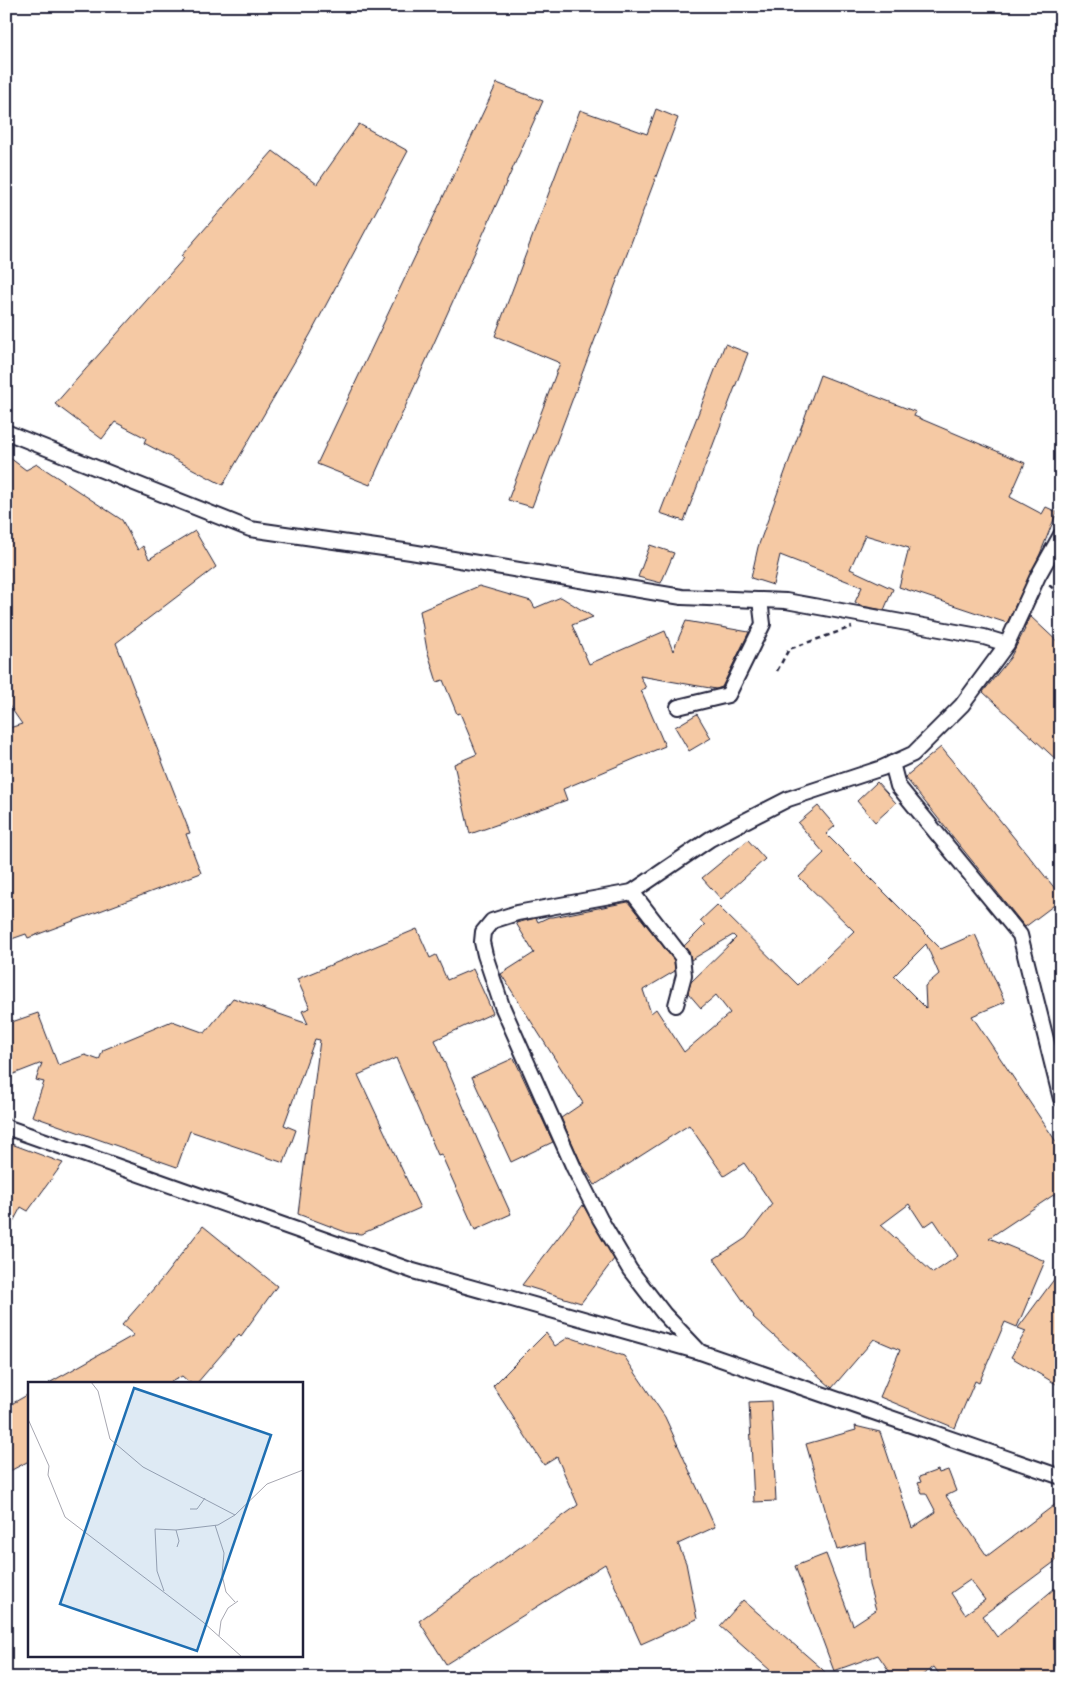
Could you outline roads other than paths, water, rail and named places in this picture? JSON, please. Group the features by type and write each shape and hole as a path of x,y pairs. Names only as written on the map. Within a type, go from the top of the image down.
{"street":[{"path":"6,432 250,529 421,554 673,595 786,601 984,637 1007,644"},
{"path":"700,1352 664,1314 630,1270 600,1219 574,1168 502,1006 482,942 483,932 492,921 517,913 632,892 710,839 788,799 913,754 962,705 1007,644 1038,576 1061,535"},
{"path":"678,707 728,695 763,624 760,600"},
{"path":"892,763 898,786 1020,935 1061,1099"},
{"path":"632,892 682,957 684,975 676,1005"},
{"path":"6,1127 413,1271 700,1352 1061,1476"}]}
